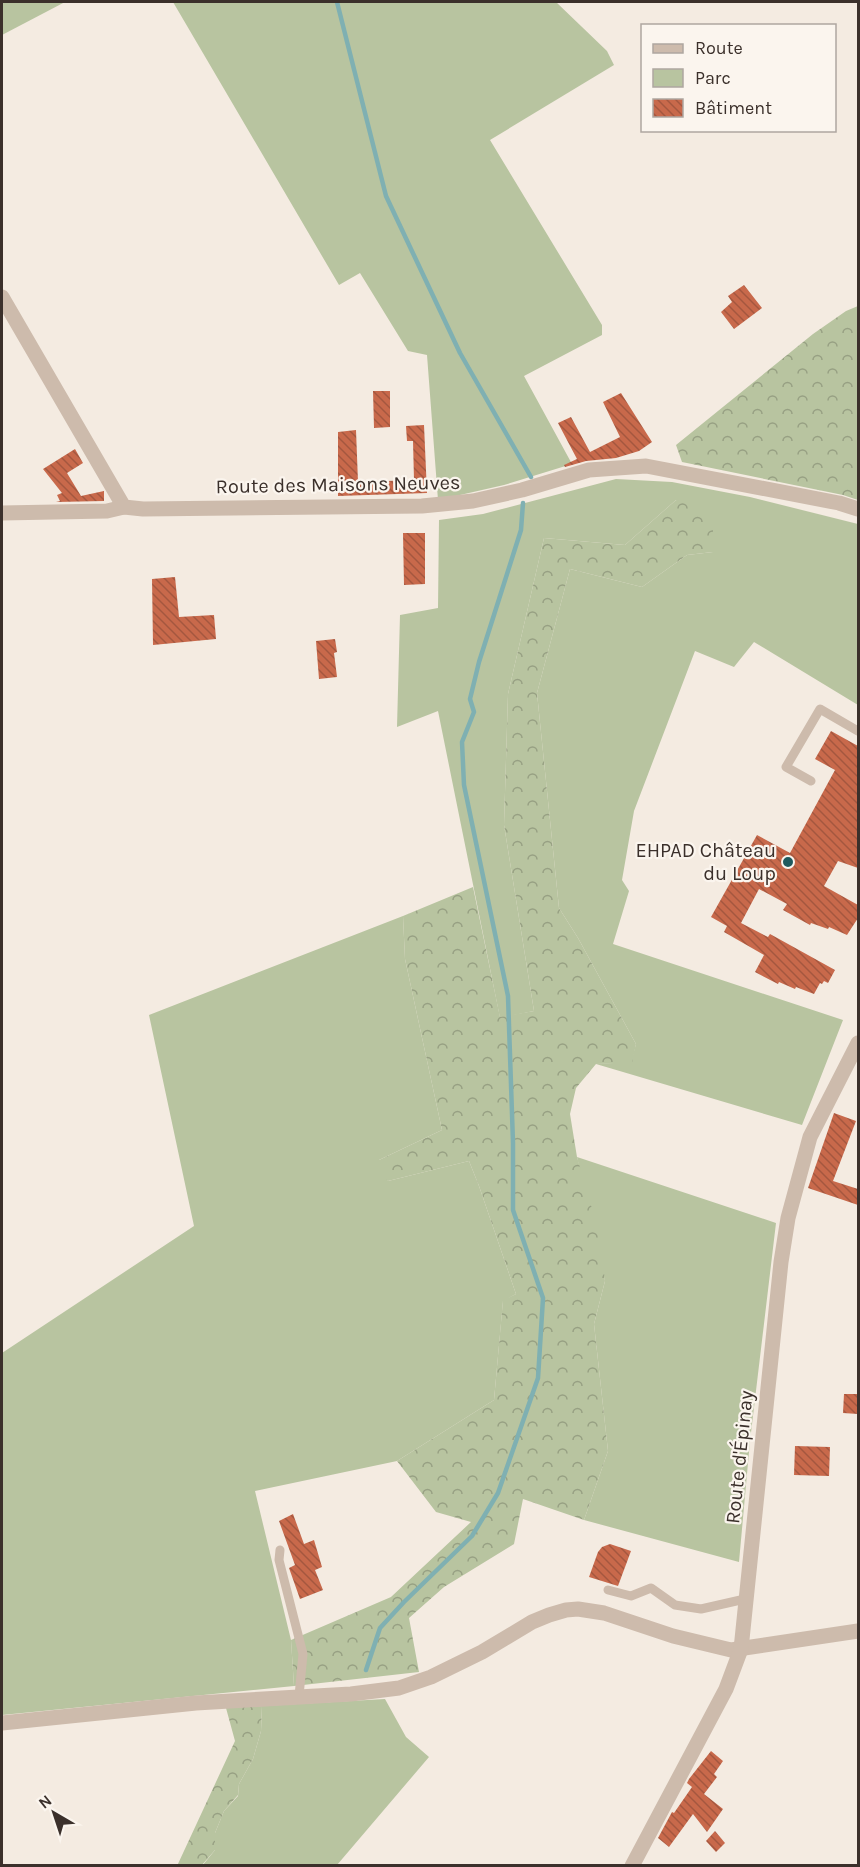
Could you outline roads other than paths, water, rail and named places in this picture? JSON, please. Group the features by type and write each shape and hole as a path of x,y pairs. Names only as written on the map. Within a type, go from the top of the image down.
{"street":[{"path":"2,297 124,507"},
{"name":"Route des Maisons Neuves","path":"2,513 107,511 124,507 143,509 422,506 473,501 522,490 589,470 646,466 839,503 858,509"},
{"name":"Route d'Épinay","path":"632,1866 726,1689 741,1650 781,1262 788,1218 810,1137 858,1043"},
{"path":"2,1723 95,1712 375,1692 399,1688 416,1683 482,1652 549,1614 566,1610 578,1609 604,1613 706,1646 731,1650 858,1631"}],"lane":[{"path":"812,781 786,767 819,709 858,731"},
{"path":"279,1550 279,1560 303,1654 298,1696"},
{"path":"608,1590 631,1596 651,1588 675,1605 702,1609 745,1599"}],"waterway":[{"path":"337,2 386,196 460,353 531,477"},
{"path":"366,1670 380,1628 472,1536 498,1493 538,1378 543,1298 513,1210 508,996 464,785 462,742 474,712 470,699 479,662 521,530 523,503"}],"place":[{"name":"EHPAD Château du Loup","path":"788,862"}]}
